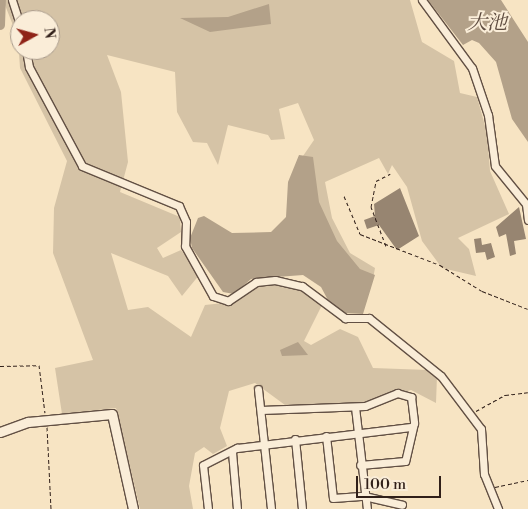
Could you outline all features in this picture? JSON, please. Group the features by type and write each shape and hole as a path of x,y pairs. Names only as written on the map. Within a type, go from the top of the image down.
{"street":[{"path":"422,0 472,68 488,115 495,166 526,204 528,220"},
{"path":"28,60 29,67 82,166 180,206 186,222 185,246 213,296 228,301 256,282 275,280 302,286 345,318 369,318 399,339 440,376 471,414 484,437 484,474 498,509"},
{"path":"258,389 271,509"},
{"path":"261,410 355,407 407,394 412,397 411,427 405,461 360,465"},
{"path":"355,407 360,465 367,509"},
{"path":"0,432 46,419 115,416 133,509"},
{"path":"208,509 203,465 232,452 264,442 411,427"},
{"path":"326,436 333,498 364,496 402,505"},
{"path":"295,439 302,509"},
{"path":"232,452 238,509"}],"path":[{"path":"387,246 371,207 376,181 390,174"},
{"path":"344,196 360,234 440,265 482,291 528,309"},
{"path":"0,366 39,365 46,419 51,509"},
{"path":"471,414 505,395 528,392"},
{"path":"491,488 528,480"}],"shaded area":[{"path":"3,0 410,0 422,42 454,61 460,93 477,97 487,133 490,171 509,214 458,238 469,249 476,276 442,268 422,241 407,187 392,165 388,174 379,158 325,182 332,218 350,253 375,268 373,279 343,264 313,207 303,156 314,140 298,103 279,109 285,139 271,140 268,135 228,125 218,165 207,143 193,142 177,112 175,72 107,55 121,92 128,162 120,192 180,217 181,232 157,248 163,258 181,250 200,274 182,296 168,276 111,253 128,310 148,307 191,337 205,305 233,302 257,286 281,285 310,293 323,303 304,341 311,345 340,329 358,337 373,368 428,370 437,376 436,403 411,390 362,404 285,405 255,383 229,391 220,428 227,446 213,454 204,447 195,453 189,486 193,509 140,509 116,408 62,414 55,368 93,360 53,253 54,208 67,161 20,68 19,60 60,60 60,10 10,10 10,18"}],"water":[{"name":"大池","path":"428,0 501,0 528,42 528,142 512,119 496,62 479,43 472,40 463,45"},
{"path":"269,4 271,24 210,32 180,18 228,17"},
{"path":"299,155 313,157 319,202 337,241 360,269 375,275 363,314 344,313 329,302 321,287 303,275 251,279 234,294 223,292 192,248 190,238 198,218 204,216 232,233 271,232 286,217 288,182"},
{"path":"298,342 308,355 282,356 280,350"}],"building":[{"path":"400,188 419,236 397,250 379,225 367,229 364,220 375,216 374,204"},
{"path":"519,207 526,239 514,241 516,254 510,256 506,234 499,237 496,227"},
{"path":"481,238 482,245 491,243 495,257 487,260 485,252 476,253 474,239"}],"waterway":[{"path":"0,25 1,0"}]}
